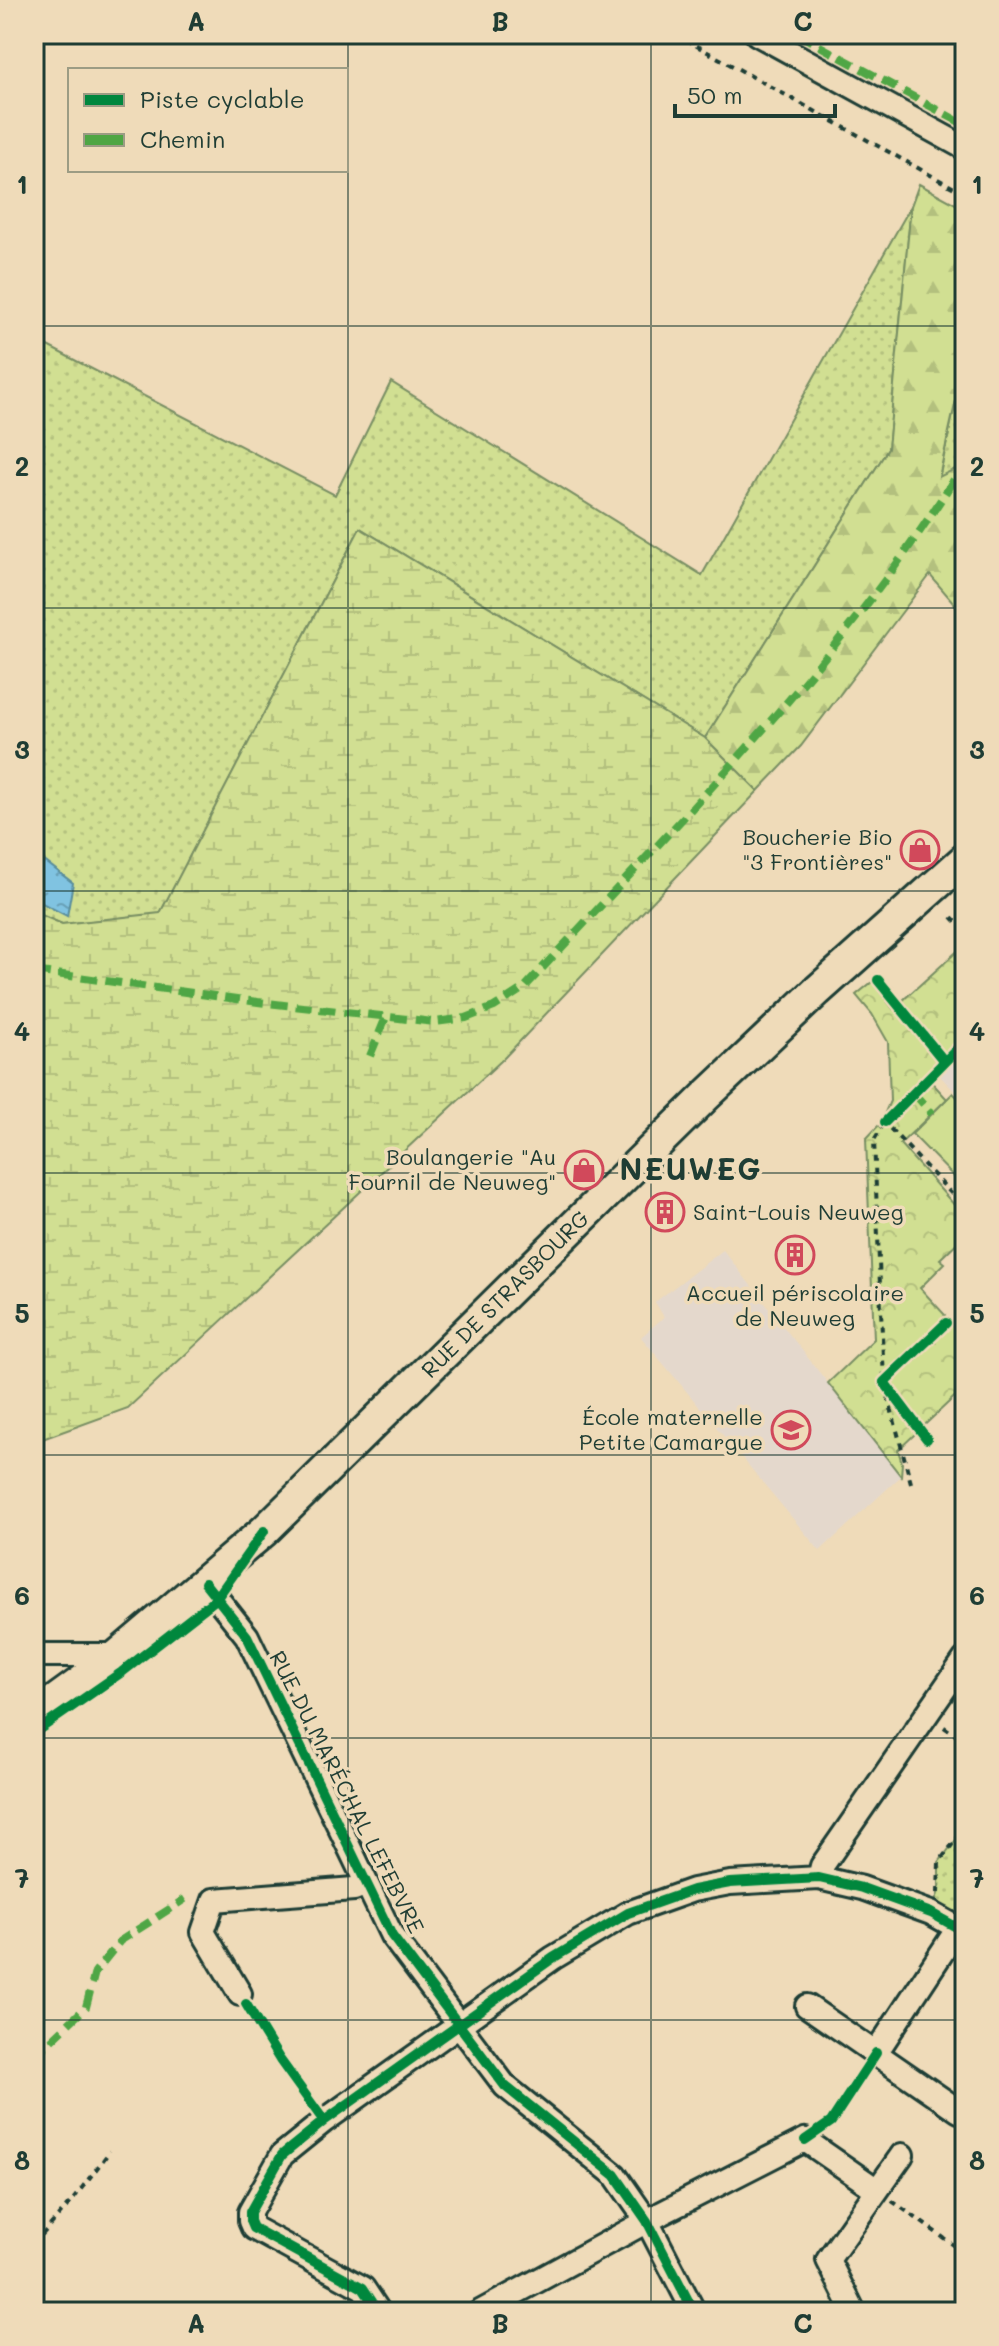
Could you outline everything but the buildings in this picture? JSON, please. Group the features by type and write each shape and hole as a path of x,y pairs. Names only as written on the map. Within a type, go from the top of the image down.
{"main road":[{"name":"RUE DE STRASBOURG","path":"34,1716 118,1655 264,1531 706,1096 965,859"}],"street":[{"path":"757,34 965,148"},
{"name":"RUE DU MARÉCHAL LEFEBVRE","path":"205,1583 247,1636 392,1936 505,2086 615,2175 647,2221 694,2312"},
{"path":"34,1655 118,1655"},
{"path":"819,1878 822,1866 965,1659"},
{"path":"379,2312 363,2288 253,2228 250,2212 282,2155 324,2121 553,1958 628,1913 706,1887 819,1878 862,1888 931,1913 962,1930 876,2053"},
{"path":"240,1994 203,1932 214,1900 354,1889 366,1884"},
{"path":"807,2006 959,2111"},
{"path":"485,2311 647,2221 805,2140 877,2190"},
{"path":"854,2312 828,2260 902,2155"}],"path":[{"path":"675,34 965,194"},
{"path":"961,468 965,457"},
{"path":"952,917 965,931"},
{"path":"878,980 944,1061"},
{"path":"911,1483 884,1382 873,1147 884,1121 965,1041"},
{"path":"884,1121 965,1208"},
{"path":"884,1382 946,1323"},
{"path":"884,1382 927,1439"},
{"path":"931,1913 939,1891 939,1862 964,1829 957,1825"},
{"path":"34,2244 110,2151"},
{"path":"877,2190 965,2253"}],"shaded area":[{"path":"965,1052 965,1094 961,1098 940,1076"},
{"name":"École maternelle Petite Camargue","path":"723,1250 901,1476 820,1551 641,1337 664,1317 655,1302"}],"green space":[{"path":"919,184 965,209 965,359 939,477 965,464 965,616 930,575 801,746 758,791 705,738 888,449 911,206"},
{"path":"911,206 888,449 705,738 360,528 160,914 62,924 34,912 34,339 335,495 391,382 702,575"},
{"path":"965,359 965,464 939,479"},
{"path":"360,528 705,738 758,791 503,1059 128,1408 34,1442 34,912 62,924 160,913"},
{"path":"962,947 965,951 965,1034 925,1075 947,1099 900,1144 965,1217 965,1235 940,1259 945,1263 920,1288 945,1315 942,1319 950,1327 954,1324 965,1335 965,1387 898,1450 902,1463 901,1476 828,1383 874,1339 866,1139 880,1124 890,1101 888,1042 872,1014 856,995 872,982 893,1009"},
{"path":"953,1093 965,1105 965,1188 912,1134"},
{"path":"965,1828 965,1932 931,1913 939,1891 939,1862"}],"water":[{"path":"34,853 73,883 67,916 34,899"}],"marked path":[{"path":"798,34 965,125"},
{"path":"34,971 258,1002 434,1022 466,1018 494,1007 524,988 698,802 811,674 864,608 961,468 965,468"},
{"path":"370,1056 386,1017"},
{"path":"913,1092 932,1114"},
{"path":"34,2057 86,2007 95,1972 120,1941 185,1899"}],"cycle path":[{"path":"878,980 944,1061"},
{"path":"885,1122 965,1041"},
{"path":"927,1439 884,1382 946,1323"},
{"path":"34,1733 122,1672 216,1599 264,1531"},
{"path":"205,1583 247,1636 392,1936 505,2086 615,2175 647,2221 694,2312"},
{"path":"379,2312 363,2288 253,2228 250,2212 282,2155 324,2121 553,1958 628,1913 693,1890 730,1883 819,1878 862,1888 931,1913 965,1932"},
{"path":"246,2004 280,2060 324,2121"},
{"path":"805,2140 831,2122 876,2053"}],"place":[{"name":"Boucherie Bio \"3 Frontières\"","path":"920,850"},
{"name":"Boulangerie \"Au Fournil de Neuweg\"","path":"584,1170"},
{"name":"Saint-Louis Neuweg","path":"665,1212"},
{"name":"Accueil périscolaire de Neuweg","path":"795,1255"},
{"name":"École maternelle Petite Camargue","path":"791,1430"}],"district":[{"name":"NEUWEG","path":"691,1170"}]}
